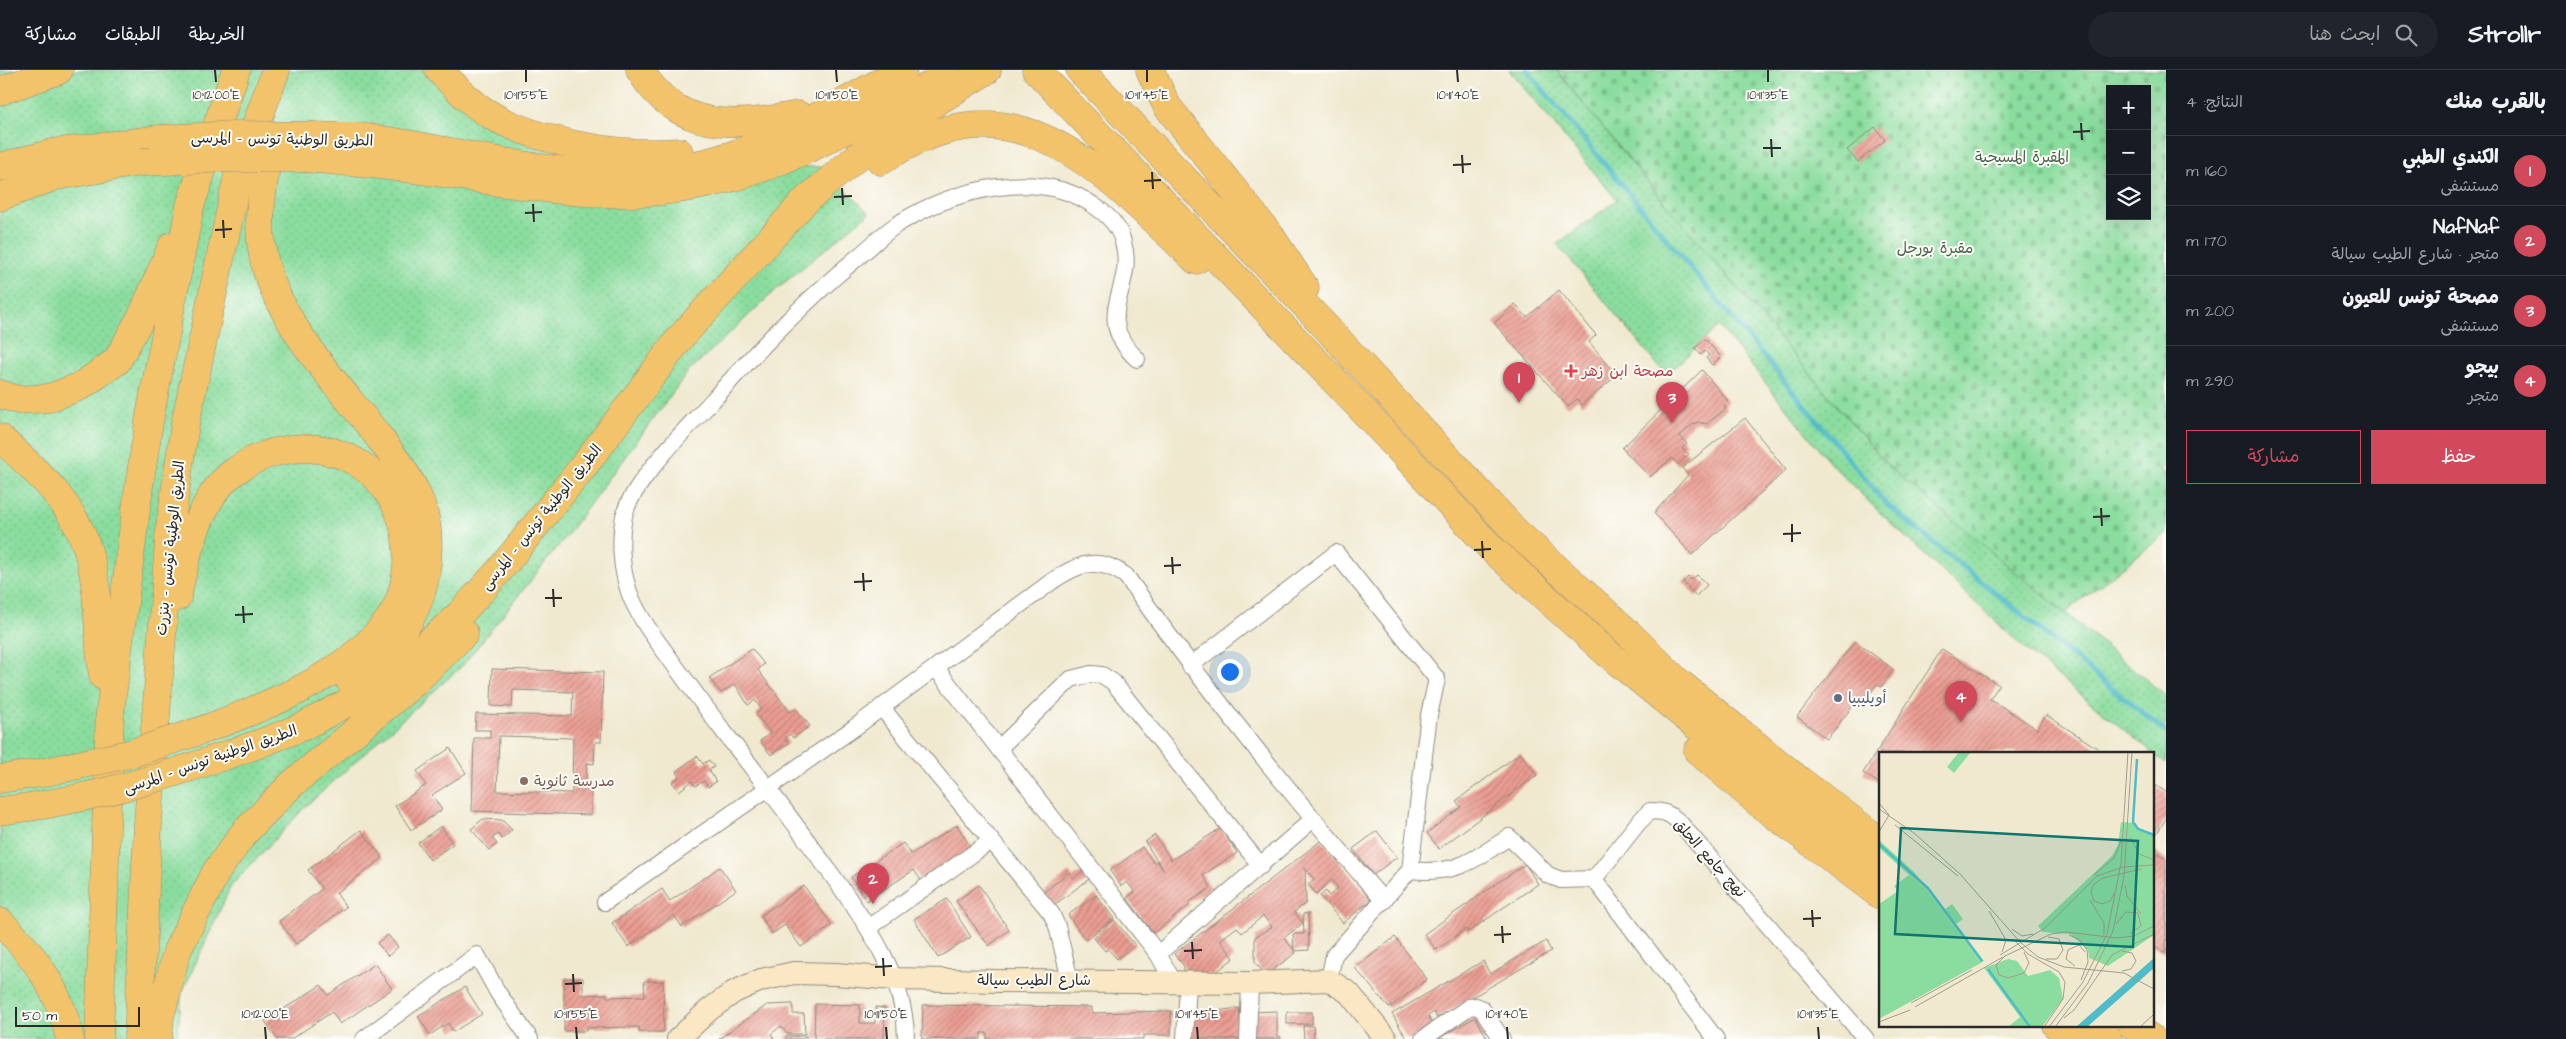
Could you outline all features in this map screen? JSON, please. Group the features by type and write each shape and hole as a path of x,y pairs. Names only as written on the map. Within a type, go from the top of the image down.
{"highway":[{"path":"0,91 59,70"},
{"path":"0,394 18,400 49,398 81,386 117,361 143,314 190,206 236,70"},
{"name":"الطريق الوطنية تونس - بنزرت","path":"138,1039 148,823 166,558 185,424 238,175 276,70"},
{"path":"261,743 283,722 363,672 396,642 410,621 422,594 428,540 422,510 410,481 393,456 306,344 269,276 259,231 264,178 286,70"},
{"path":"439,70 484,111 528,132 546,137 575,144 658,154 750,148"},
{"path":"640,70 654,89 673,106 697,118 723,124 749,124 834,108"},
{"name":"الطريق الوطنية تونس - المرسى","path":"310,147 366,138 513,164 559,170 612,173 662,170 709,161 750,148 834,108 903,70"},
{"path":"0,167 53,153 144,151 228,158 310,147 427,171 558,192 612,194 664,192 730,178 775,163 964,70"},
{"name":"الطريق الوطنية تونس - المرسى","path":"0,811 92,797 165,777 261,743 302,728 360,696 404,665 460,614 499,571 590,458 680,338 805,201 837,172 906,121 987,70"},
{"path":"1036,70 1355,402 1492,549 1607,653 1791,788 1879,840"},
{"path":"1070,70 1088,78 1324,325 1516,532 1624,629 1791,788 1879,868"},
{"path":"1150,70 1167,106 1272,238 1300,280 1324,325"},
{"path":"745,266 898,148 915,138 953,123 989,118 1008,120 1044,132 1083,156 1309,366 1355,402"},
{"path":"0,179 54,159 144,151"},
{"path":"0,197 56,176 144,151"},
{"path":"99,1039 110,712 150,416 190,206"},
{"path":"0,438 38,472 58,494 79,526 90,558 102,673 110,712"},
{"path":"0,779 41,773 129,754 257,710 342,664 365,646 385,624 399,600 406,576 408,553 405,530 398,509 385,487 370,470 332,451 303,448 270,453 253,460 232,473 214,492 198,522 184,565 158,676"},
{"path":"158,1039 160,1017 181,942 216,872 244,833 292,785 416,682 472,626 511,582 548,532 590,458"},
{"path":"1624,629 1670,660 1879,818"},
{"path":"1607,653 1638,693 1678,734 1760,804 1879,894"},
{"path":"0,922 21,941 46,974 65,1014 70,1039"},
{"path":"2154,1020 2166,1028"},
{"path":"2057,1026 2075,1039"},
{"path":"2088,1026 2108,1039"},
{"path":"2133,1026 2152,1039"}],"street":[{"path":"906,1039 906,1022 894,979 869,927 768,788 694,693 643,621 628,591 621,552 624,513 650,470 764,342 828,282 898,223 941,201 981,189 1016,186 1055,188 1079,196 1103,212 1117,226 1127,258 1115,314 1118,334 1125,347 1137,359"},
{"path":"1190,666 1336,553 1437,679 1429,715 1410,870 1384,901 1334,954 1329,980 1349,994 1386,1039"},
{"path":"605,902 936,668 1065,572 1078,566 1096,563 1113,566 1126,576 1190,666 1312,820 1384,901"},
{"path":"936,668 1181,982 1185,1039"},
{"path":"999,748 1071,678 1082,675 1102,675 1112,682 1261,866"},
{"path":"881,707 1051,913 1057,926 1070,980"},
{"name":"نهج جامع الحلق","path":"1594,879 1638,823 1650,811 1662,810 1671,815 1866,1039"},
{"path":"1158,954 1312,820"},
{"path":"1410,870 1446,870 1468,864 1509,837 1548,876 1561,880 1594,879 1716,1039"},
{"path":"869,927 991,841"},
{"path":"364,1039 477,955 498,993 530,1039"},
{"name":"شارع الطيب سيالة","path":"682,1038 734,992 761,980 794,973 836,974 894,979 1250,983 1329,980"},
{"path":"1248,1039 1250,983"},
{"path":"1423,1039 1469,1007 1476,1006 1482,1009 1502,1039"}],"green space":[{"path":"0,70 428,70 575,159 822,167 869,213 778,288 688,372 564,539 462,666 305,807 231,886 182,993 177,1039 0,1039"},
{"path":"1509,70 1556,70 1649,184 1889,467 2166,696 2166,764 2154,754 2154,752 2151,752 2026,650 1878,511 1834,467 1719,326 1666,375 1557,244 1617,200"},
{"name":"مقبرة بورجل","path":"1556,70 2166,70 2166,464 2160,469 2166,475 2166,533 2065,613 1889,467 1649,184"}],"building":[{"path":"1875,127 1885,140 1858,162 1847,150"},
{"path":"1559,290 1596,335 1589,342 1617,375 1582,405 1577,399 1568,407 1494,323 1515,304 1527,317"},
{"path":"1705,339 1721,357 1712,365 1706,358 1709,355 1705,351 1701,355 1695,348"},
{"path":"1702,370 1728,401 1724,405 1726,409 1706,424 1698,422 1693,424 1680,436 1687,444 1682,449 1689,454 1678,465 1672,458 1650,477 1622,448"},
{"path":"1745,418 1786,470 1692,555 1654,513 1688,475 1682,468"},
{"path":"1697,575 1707,585 1696,596 1683,582 1688,577 1691,580"},
{"path":"1855,641 1894,670 1881,687 1877,684 1860,707 1855,703 1827,739 1797,717"},
{"path":"752,649 764,664 758,670 790,712 796,709 810,726 793,738 790,734 785,738 789,743 771,755 760,741 771,733 756,715 761,709 755,700 748,705 735,684 721,693 709,678"},
{"path":"1942,649 1999,685 1990,699 2037,729 2046,715 2103,752 1879,752 1879,783 1863,773"},
{"path":"492,669 603,672 601,742 595,742 594,764 587,763 586,781 591,781 591,815 472,811 474,738 490,738 490,730 475,730 476,714 572,716 573,692 513,690 512,707 491,706","holes":["499,736 573,738 572,793 497,791"]},
{"path":"450,748 466,773 432,795 442,810 411,830 395,806 426,785 417,771"},
{"path":"1520,753 1537,775 1439,849 1427,833 1461,807 1456,801"},
{"path":"697,756 703,764 709,760 714,767 709,770 716,782 708,787 704,781 695,786 692,781 679,791 672,782 679,777 676,771"},
{"path":"2154,784 2166,792 2166,819 2154,838"},
{"path":"483,819 502,820 512,830 502,839 498,834 492,838 497,844 489,850 471,829"},
{"path":"957,825 972,849 922,882 914,870 866,901 851,877 903,843 911,854"},
{"path":"441,826 453,844 430,860 418,843"},
{"path":"1221,828 1237,853 1203,875 1211,888 1188,903 1190,905 1153,933 1127,898 1135,892 1127,882 1121,886 1110,871 1142,847 1154,863 1157,861 1164,871 1145,842 1155,835 1171,860"},
{"path":"361,830 383,858 336,893 346,907 296,944 279,921 322,889 308,870"},
{"path":"1377,831 1397,857 1373,875 1353,849"},
{"path":"1322,840 1371,900 1343,923 1320,896 1326,891 1329,896 1338,888 1332,880 1316,894 1308,884 1314,879 1305,868 1306,903 1294,912 1303,923 1284,938 1294,950 1293,934 1304,934 1303,914 1308,913 1309,950 1294,951 1296,953 1265,975 1255,962 1255,937 1272,927 1263,916 1242,933 1237,927 1220,940 1234,958 1212,975 1184,975 1184,966 1174,954"},
{"path":"2154,851 2166,859 2166,954 2154,946"},
{"path":"1525,864 1538,884 1468,932 1466,929 1436,950 1424,934"},
{"path":"720,867 736,890 682,927 674,915 628,947 612,923 662,889 670,901"},
{"path":"1085,869 1092,877 1054,905 1044,892 1069,872 1073,878"},
{"path":"979,885 1009,930 989,946 956,901"},
{"path":"804,886 832,925 801,947 785,925 772,934 760,916"},
{"path":"1096,895 1114,919 1085,940 1068,915"},
{"path":"947,899 971,937 938,958 914,919"},
{"path":"1114,920 1135,945 1117,959 1108,949 1105,951 1094,938"},
{"path":"388,935 398,947 388,956 377,943"},
{"path":"1395,937 1427,979 1389,1008 1355,968"},
{"path":"1546,941 1551,951 1437,1018 1434,1012 1428,1016 1434,1027 1415,1039 1407,1039 1392,1014 1483,961 1490,974"},
{"path":"375,964 392,989 340,1024 332,1012 291,1039 277,1039 265,1021 321,985 328,995"},
{"path":"564,978 583,978 583,995 607,994 607,997 645,996 644,981 663,981 664,1032 639,1032 639,1027 586,1028 586,1031 564,1031"},
{"path":"465,987 482,1014 453,1032 448,1023 430,1035 418,1016"},
{"path":"793,1004 793,1014 804,1014 805,1034 787,1034 781,1026 771,1034 774,1039 719,1039 767,1005"},
{"path":"815,1004 860,1005 860,1023 875,1023 876,1007 885,1008 884,1039 814,1039"},
{"path":"923,1005 1092,1007 1092,1013 1171,1011 1171,1035 1143,1035 1143,1039 987,1039 987,1033 981,1033 981,1039 922,1039"},
{"path":"1239,1008 1243,1039 1189,1039 1186,1015"},
{"path":"1277,1011 1277,1036 1281,1037 1281,1039 1251,1039 1251,1012"},
{"path":"1287,1012 1312,1012 1312,1024 1287,1024"},
{"path":"1475,1017 1488,1039 1438,1039"},
{"path":"1303,1026 1313,1026 1314,1039 1304,1039"},
{"path":"786,1036 806,1036 806,1039 786,1039"}],"waterway":[{"path":"1527,70 1886,504 2166,732"}],"place":[{"name":"مصحة ابن زهر","path":"1571,371"},
{"name":"الكندي الطبي","path":"1519,403"},
{"name":"مصحة تونس للعيون","path":"1672,423"},
{"name":"أويليبيا","path":"1838,698"},
{"name":"بيجو","path":"1961,722"},
{"name":"مدرسة ثانوية","path":"524,781"},
{"name":"NafNaf","path":"873,904"}],"park label":[{"name":"المقبرة المسيحية","path":"2022,157"}]}
